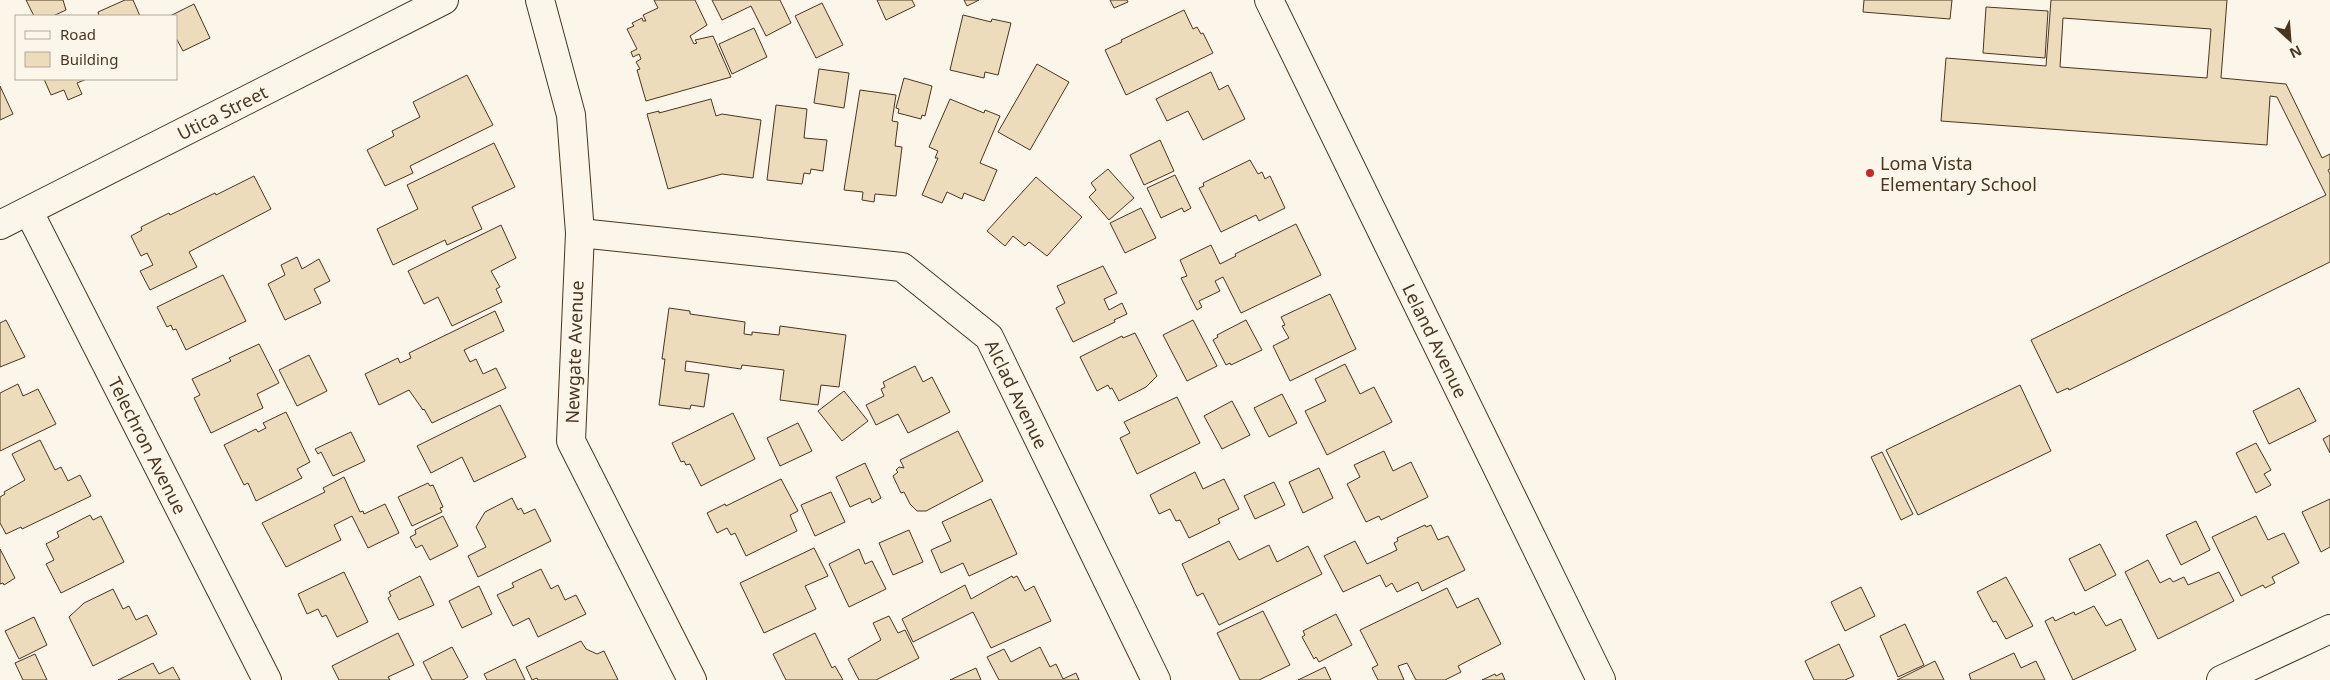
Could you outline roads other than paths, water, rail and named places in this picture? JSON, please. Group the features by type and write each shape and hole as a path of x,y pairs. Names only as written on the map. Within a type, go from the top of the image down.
{"street":[{"name":"Utica Street","path":"0,225 444,0"},
{"name":"Newgate Avenue","path":"540,0 571,115 580,233 571,441 692,680"},
{"name":"Leland Avenue","path":"1269,0 1601,680"},
{"name":"Telechron Avenue","path":"28,212 267,680"},
{"name":"Alclad Avenue","path":"580,233 902,267 989,337 1156,680"},
{"path":"2221,680 2330,629"}],"place":[{"name":"Loma Vista Elementary School","path":"1870,173"}]}
